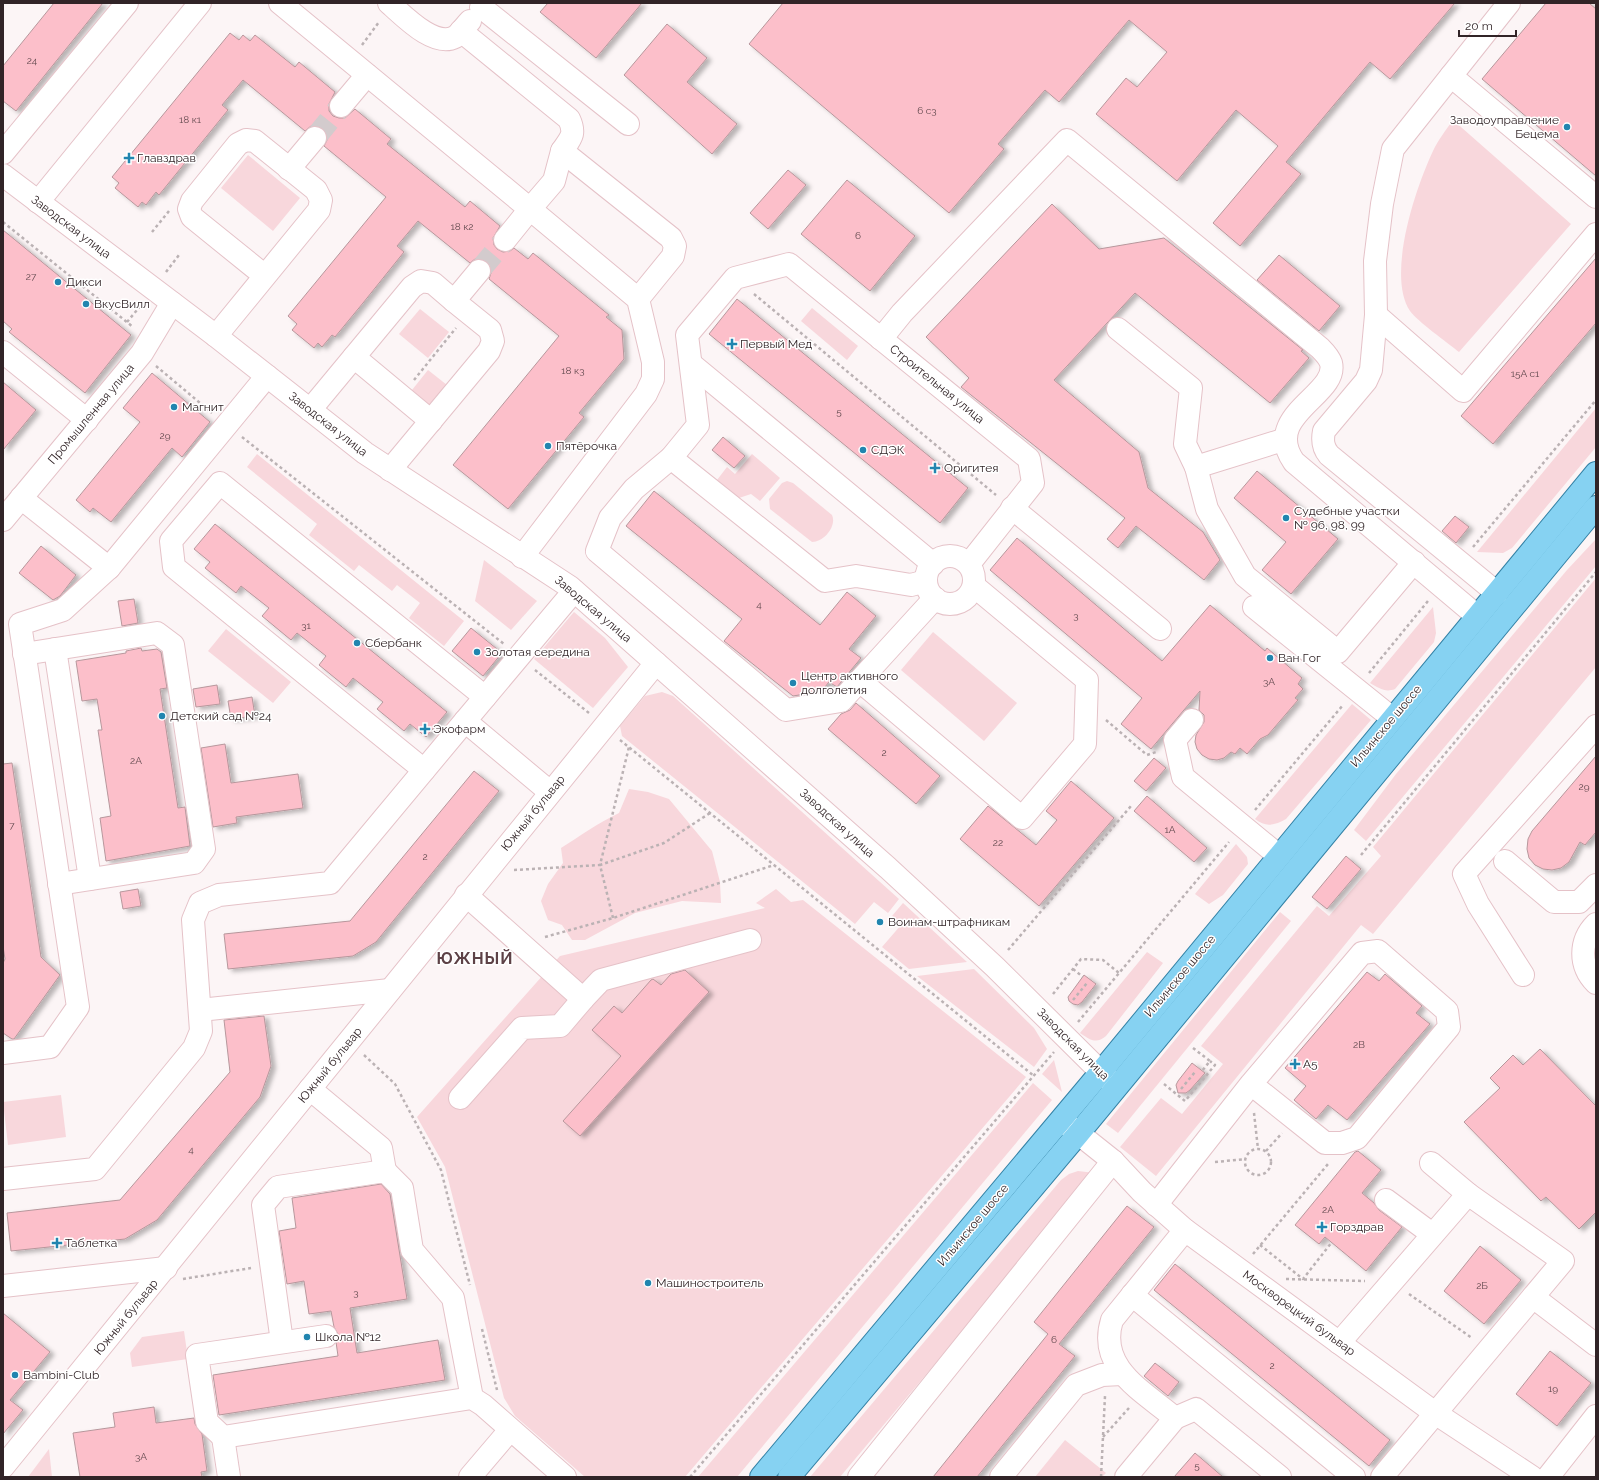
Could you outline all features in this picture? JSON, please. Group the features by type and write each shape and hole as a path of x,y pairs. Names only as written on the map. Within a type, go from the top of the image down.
{"main road":[{"name":"Ильинское шоссе","path":"761,1477 1101,1072 1596,473"},
{"name":"Ильинское шоссе","path":"789,1477 1078,1134 1596,507"}],"street":[{"path":"5,146 127,3"},
{"path":"38,202 200,3"},
{"path":"280,3 638,299 653,362 653,379 646,394 522,557"},
{"path":"1497,593 1329,455 1323,444 1324,431 1366,381 1371,370 1376,315 1375,260 1382,204 1393,149 1509,3"},
{"path":"390,4 432,37 447,39 454,37 461,31 483,5 628,124"},
{"path":"461,31 570,119 573,127 572,137 562,151 554,181 505,240"},
{"path":"341,106 367,75"},
{"path":"1451,76 1596,197"},
{"path":"289,169 315,138"},
{"path":"216,336 319,210 321,200 316,190 256,141 246,140 238,144 192,200 190,209 192,217 265,276"},
{"path":"881,339 902,313 1067,140 1320,348 1327,356 1331,363 1330,377 1290,422 1286,439 1289,455 1294,462 1477,616"},
{"path":"562,151 671,238 675,246 673,256 638,299"},
{"name":"Заводская улица","path":"3,175 216,336 365,453 574,591 888,868 995,967 1117,1087"},
{"path":"1376,315 1463,391 1596,234"},
{"name":"Строительная улица","path":"735,278 789,264 1029,459 1033,483 969,564"},
{"path":"461,307 479,271"},
{"path":"691,364 931,581 944,603 959,602 971,593 974,586 974,578 969,564 956,556 942,557 931,581 860,680 841,700 786,710 597,552 610,518 634,489 671,458 698,425 687,335 735,278"},
{"path":"310,410 412,287 421,281 433,283 490,330 493,341 489,351 390,470"},
{"name":"Промышленная улица","path":"3,520 142,354 172,303"},
{"path":"1118,329 1191,388 1185,444 1196,467 1207,509 1245,576 1338,652 1414,562"},
{"path":"3,352 87,420"},
{"path":"354,357 431,421"},
{"path":"3,1052 50,1047 78,1007 24,654 11,626 63,610 109,568 267,376"},
{"path":"1196,467 1286,439"},
{"path":"671,458 825,581 856,576 911,585 931,581"},
{"path":"424,770 174,567 171,541 220,483 485,697"},
{"path":"21,498 109,568"},
{"path":"1012,508 1160,629"},
{"path":"860,680 1022,818 1085,744 1088,680 974,586"},
{"path":"3,1179 94,1169 194,1048 201,1031 193,920 200,903 219,895 330,883 574,591"},
{"path":"1254,607 1392,718"},
{"path":"24,654 158,633 173,645 203,841 204,849 194,863 59,884"},
{"path":"55,649 90,879"},
{"name":"Южный бульвар","path":"3,1467 166,1268 603,726 656,663"},
{"path":"1192,720 1174,740 1183,777 1279,856"},
{"path":"465,721 550,792"},
{"path":"1523,975 1478,904 1464,874 1596,726"},
{"path":"1505,861 1554,902 1579,902 1596,885"},
{"path":"466,895 583,999"},
{"path":"1596,924 1588,932 1584,942 1583,956 1590,977 1596,983"},
{"path":"460,1098 522,1028 560,1026 601,980 750,940"},
{"path":"1156,1205 1251,1084 1362,953 1378,952 1447,1011 1449,1027 1357,1138 1342,1143 1325,1143 1251,1084"},
{"path":"200,1010 390,990"},
{"path":"310,1089 381,1148 385,1171 402,1188 412,1250 453,1298 472,1398"},
{"name":"Москворецкий бульвар","path":"1061,1120 1113,1161 1156,1205 1185,1230 1435,1413 1532,1477"},
{"path":"860,1477 1113,1161"},
{"path":"1382,1477 1563,1261 1468,1194 1431,1163"},
{"path":"282,1342 263,1205 278,1187 385,1171"},
{"path":"1339,1343 1468,1194"},
{"path":"1386,1200 1432,1234"},
{"path":"1114,1374 1114,1362 1109,1347 1108,1332 1112,1320 1185,1230"},
{"path":"3,1286 166,1268"},
{"path":"1132,1295 1354,1477"},
{"path":"1533,1297 1596,1346"},
{"path":"229,1477 223,1437 207,1422 197,1355 326,1336"},
{"path":"1001,1477 1076,1385 1089,1379 1114,1374 1144,1392 1175,1418"},
{"path":"223,1437 472,1398 483,1405 565,1477"},
{"path":"1126,1477 1175,1418 1196,1409 1280,1477"},
{"path":"1548,1477 1596,1416"},
{"path":"470,1477 510,1430"}],"path":[{"path":"350,60 390,4"},
{"path":"3,222 141,334 142,354 227,425 519,656 1034,1076"},
{"path":"163,276 179,255"},
{"path":"735,278 1012,508"},
{"path":"127,322 146,298"},
{"path":"401,396 461,307"},
{"path":"1459,563 1596,400"},
{"path":"1361,855 1596,572"},
{"path":"690,1477 1034,1076 1441,585"},
{"path":"1086,714 1100,715 1147,755 1176,748"},
{"path":"614,918 600,865 629,747"},
{"path":"995,967 1132,806"},
{"path":"485,872 600,865 664,843 710,813"},
{"path":"521,944 614,918 774,865"},
{"path":"1053,994 1081,959 1103,960 1119,973"},
{"path":"1073,969 1083,977"},
{"path":"1073,1000 1087,983"},
{"path":"349,1041 395,1084 441,1170 470,1286"},
{"path":"1164,1084 1185,1101 1215,1065 1193,1048"},
{"path":"1202,1071 1210,1061"},
{"path":"1181,1089 1195,1072"},
{"path":"1251,1084 1258,1149"},
{"path":"1258,1149 1266,1151 1271,1161 1267,1172 1262,1174 1250,1172 1245,1162 1250,1152 1258,1149"},
{"path":"1251,1256 1332,1159"},
{"path":"1260,1245 1303,1279 1332,1242"},
{"path":"166,1268 182,1280 272,1265"},
{"path":"480,1324 498,1394"},
{"path":"1101,1477 1103,1438 1114,1374"},
{"path":"1103,1438 1144,1392"}],"shaded area":[{"path":"1453,120 1571,224 1459,352 1426,326 1410,311 1403,295 1401,276 1402,254 1406,231 1419,186 1435,147"},
{"path":"248,155 300,198 273,231 221,188"},
{"path":"812,308 858,346 847,360 801,321"},
{"path":"420,309 449,332 428,358 399,334"},
{"path":"428,370 447,385 426,410 408,395"},
{"path":"1596,408 1596,447 1512,548 1503,553 1477,552"},
{"path":"257,454 464,621 444,646 409,618 420,603 397,585 392,591 359,565 354,571 309,535 317,524 247,467"},
{"path":"752,454 780,478 760,501 751,494 739,498 717,480 727,467 735,474"},
{"path":"787,481 793,483 832,515 833,524 828,533 821,539 812,542 770,509 769,499 782,483"},
{"path":"1596,539 1596,566 1366,841 1354,830 1396,774 1567,570"},
{"path":"484,560 537,601 511,630 475,601"},
{"path":"1596,578 1596,667 1373,934 1361,925 1156,1176 1120,1147 1161,1098 1182,1114 1223,1064 1201,1046 1317,906 1329,916 1381,856 1373,847"},
{"path":"1433,607 1436,633 1434,642 1395,689 1385,690 1370,683"},
{"path":"574,612 605,638 628,667 593,708 534,659"},
{"path":"226,629 291,682 273,703 208,651"},
{"path":"933,632 1017,703 984,741 901,670"},
{"path":"662,692 673,696 899,899 888,913 874,902 855,924 622,736 620,726 645,696"},
{"path":"1352,704 1371,720 1286,819 1278,823 1267,825 1255,819"},
{"path":"629,789 648,792 669,799 712,851 720,882 721,903 682,901 635,913 585,940 572,940 562,925 548,920 541,901 548,884 563,863 561,848 596,825 619,813"},
{"path":"1236,844 1247,857 1248,864 1223,895 1209,904 1195,894"},
{"name":"Машиностроитель","path":"776,889 791,902 803,900 1026,1077 685,1477 585,1477 515,1416 504,1398 445,1167 417,1117 560,956 765,908 756,903"},
{"path":"903,903 967,962 909,969 882,947 901,925 892,916"},
{"path":"1280,912 1291,921 1118,1133 1106,1124"},
{"path":"1147,952 1163,963 1106,1036 1096,1041 1080,1033"},
{"path":"974,969 1034,1028 1047,1049 1034,1067 917,976"},
{"path":"1054,1060 1062,1092 1042,1074"},
{"path":"1033,1083 1052,1100 737,1477 698,1477"},
{"path":"61,1095 66,1137 8,1145 3,1102"},
{"path":"1078,1171 1095,1173 840,1477 810,1477 1061,1180 1069,1174"},
{"path":"184,1331 188,1359 132,1367 130,1353 142,1337"},
{"path":"1065,1440 1106,1473 1102,1477 1035,1477"},
{"path":"49,1449 52,1477 28,1477"}],"building":[{"path":"54,3 103,3 16,111 3,101 3,66"},
{"path":"548,3 642,3 596,58 540,12"},
{"path":"783,3 1455,3 1390,79 1370,62 1286,162 1301,174 1240,246 1213,223 1278,146 1236,110 1177,181 1096,114 1126,78 1137,87 1167,52 1129,20 1059,102 1045,90 998,144 1004,149 949,213 749,44"},
{"name":"Заводоуправление Бецема","path":"1546,3 1589,3 1596,9 1596,176 1482,79"},
{"path":"667,24 707,58 687,82 737,124 712,154 624,75"},
{"path":"230,33 239,40 243,35 250,41 255,35 295,67 299,62 335,92 329,104 329,111 333,116 345,118 355,109 391,139 387,144 465,207 470,201 500,226 493,238 494,245 497,249 503,252 510,251 514,248 528,259 533,253 609,315 606,317 622,330 624,359 579,413 584,417 508,509 453,465 559,336 489,279 491,267 487,261 475,259 470,263 418,221 397,246 404,252 363,303 335,337 332,335 322,347 318,343 314,348 292,330 297,324 288,316 386,197 324,146 327,140 327,133 323,128 311,126 305,131 243,80 222,105 228,110 159,195 156,192 146,205 142,202 138,207 115,188 119,183 112,177"},
{"path":"788,170 806,185 768,229 750,213"},
{"path":"847,180 915,236 870,291 801,234"},
{"path":"1052,204 1099,249 1164,238 1303,350 1301,351 1309,358 1270,403 1135,293 1054,380 1139,452 1148,488 1203,532 1220,560 1204,580 1136,526 1118,548 1107,539 1125,518 961,387 969,378 926,337"},
{"path":"3,230 131,335 85,393 9,332 12,329 3,321"},
{"path":"1279,255 1340,306 1319,331 1257,280"},
{"path":"1596,258 1596,323 1493,444 1461,416"},
{"path":"737,299 968,488 940,523 709,334"},
{"path":"152,373 210,422 182,457 172,448 111,522 93,508 90,512 76,500 140,422 123,408"},
{"path":"3,382 36,410 3,450"},
{"path":"723,437 745,456 734,468 712,450"},
{"name":"Судебные участки № 96, 98, 99","path":"1257,471 1338,539 1291,594 1262,570 1286,542 1234,498"},
{"path":"654,491 820,625 847,592 876,616 849,649 861,658 837,687 829,682 821,692 812,693 808,690 805,694 793,696 724,641 742,619 626,526"},
{"path":"1455,516 1469,527 1456,543 1442,531"},
{"path":"215,524 447,712 426,737 410,724 404,731 377,709 383,702 353,678 346,687 319,665 326,656 297,633 291,640 262,616 269,608 241,586 236,593 205,568 210,562 194,549"},
{"path":"1017,538 1162,661 1210,605 1265,651 1267,648 1302,678 1298,684 1303,689 1295,698 1298,700 1268,735 1260,739 1247,754 1240,748 1235,754 1231,752 1224,758 1217,760 1209,759 1202,755 1197,749 1195,742 1196,735 1204,722 1204,715 1199,710 1200,691 1151,749 1121,724 1142,698 990,570"},
{"path":"41,546 76,575 60,596 53,600 19,573"},
{"path":"134,599 138,623 122,626 118,601"},
{"name":"Золотая середина","path":"471,628 502,653 483,676 452,651"},
{"path":"141,648 142,651 157,649 161,652 167,688 160,689 178,808 185,807 190,846 106,861 100,818 111,816 98,730 102,730 97,699 82,701 76,661 126,653 126,651"},
{"path":"217,685 220,704 196,707 193,689"},
{"path":"252,697 255,716 231,719 228,701"},
{"path":"856,703 940,776 916,804 828,729 841,714 850,710"},
{"path":"225,744 231,783 298,774 303,808 236,817 237,823 213,827 201,748"},
{"path":"1596,756 1596,832 1585,845 1580,842 1569,862 1561,868 1552,870 1543,869 1535,865 1529,858 1527,849 1528,839 1532,831"},
{"path":"1154,758 1166,768 1146,791 1134,781"},
{"path":"12,763 41,957 60,975 14,1039 3,1033 3,963 5,959 3,946 3,764"},
{"path":"474,771 499,791 376,942 353,956 228,969 224,934 350,921"},
{"path":"1071,781 1114,818 1039,906 960,839 988,806 1036,845 1057,820 1046,811"},
{"path":"1147,796 1207,848 1194,862 1134,811"},
{"path":"1346,856 1361,869 1327,909 1312,897"},
{"path":"138,889 141,906 123,909 120,892"},
{"path":"685,970 709,992 580,1136 563,1121 621,1056 592,1030 614,1006 622,1013 651,980 653,979 661,985 671,974"},
{"path":"1367,972 1379,981 1385,974 1422,1006 1416,1013 1430,1024 1347,1120 1328,1105 1316,1119 1294,1100 1306,1086 1285,1068"},
{"path":"1084,975 1096,984 1082,1002 1078,1005 1073,1004 1069,1001 1068,997"},
{"path":"264,1016 271,1066 260,1097 157,1220 125,1239 11,1251 7,1213 120,1200 230,1072 224,1020"},
{"path":"1540,1049 1596,1106 1596,1212 1579,1229 1546,1197 1541,1201 1464,1122 1500,1088 1490,1078 1513,1055 1523,1065"},
{"path":"1192,1063 1205,1073 1186,1093 1178,1093 1176,1085"},
{"path":"1358,1151 1381,1170 1362,1193 1374,1203 1379,1210 1402,1227 1366,1271 1325,1237 1319,1244 1295,1225 1355,1152"},
{"path":"381,1184 390,1194 407,1299 350,1308 357,1353 438,1340 445,1380 219,1415 213,1375 338,1356 336,1342 338,1334 334,1327 331,1311 309,1314 304,1281 287,1284 279,1231 296,1228 292,1198"},
{"path":"1127,1206 1154,1227 1059,1344 1075,1356 977,1477 933,1477 1048,1334 1034,1322"},
{"path":"1480,1246 1521,1280 1484,1324 1444,1291"},
{"path":"1175,1264 1390,1440 1369,1466 1154,1290"},
{"path":"3,1313 50,1352 10,1400 23,1410 3,1434"},
{"path":"1550,1351 1591,1383 1557,1426 1516,1394"},
{"path":"1155,1363 1179,1382 1168,1396 1144,1376"},
{"path":"154,1407 156,1423 194,1418 195,1424 202,1434 207,1471 201,1472 202,1477 80,1477 73,1433 115,1427 113,1413"},
{"path":"1195,1453 1223,1477 1174,1477"}],"tunnel":[{"path":"315,138 341,106"},
{"path":"479,271 505,240"}],"place":[{"name":"Заводоуправление Бецема","path":"1567,127"},
{"name":"Главздрав","path":"129,158"},
{"name":"Дикси","path":"58,282"},
{"name":"ВкусВилл","path":"86,304"},
{"name":"Первый Мед","path":"732,344"},
{"name":"Магнит","path":"174,407"},
{"name":"Пятёрочка","path":"548,446"},
{"name":"СДЭК","path":"863,450"},
{"name":"Оригитея","path":"935,468"},
{"name":"Судебные участки № 96, 98, 99","path":"1286,518"},
{"name":"Сбербанк","path":"357,643"},
{"name":"Золотая середина","path":"477,652"},
{"name":"Ван Гог","path":"1270,658"},
{"name":"Центр активного долголетия","path":"793,683"},
{"name":"Детский сад №24","path":"162,716"},
{"name":"Экофарм","path":"425,729"},
{"name":"Воинам-штрафникам","path":"880,922"},
{"name":"А5","path":"1295,1064"},
{"name":"Горздрав","path":"1322,1227"},
{"name":"Таблетка","path":"57,1243"},
{"name":"Машиностроитель","path":"648,1283"},
{"name":"Школа №12","path":"307,1337"},
{"name":"Bambini-Club","path":"15,1375"}],"district":[{"name":"ЮЖНЫЙ","path":"475,958"}]}
